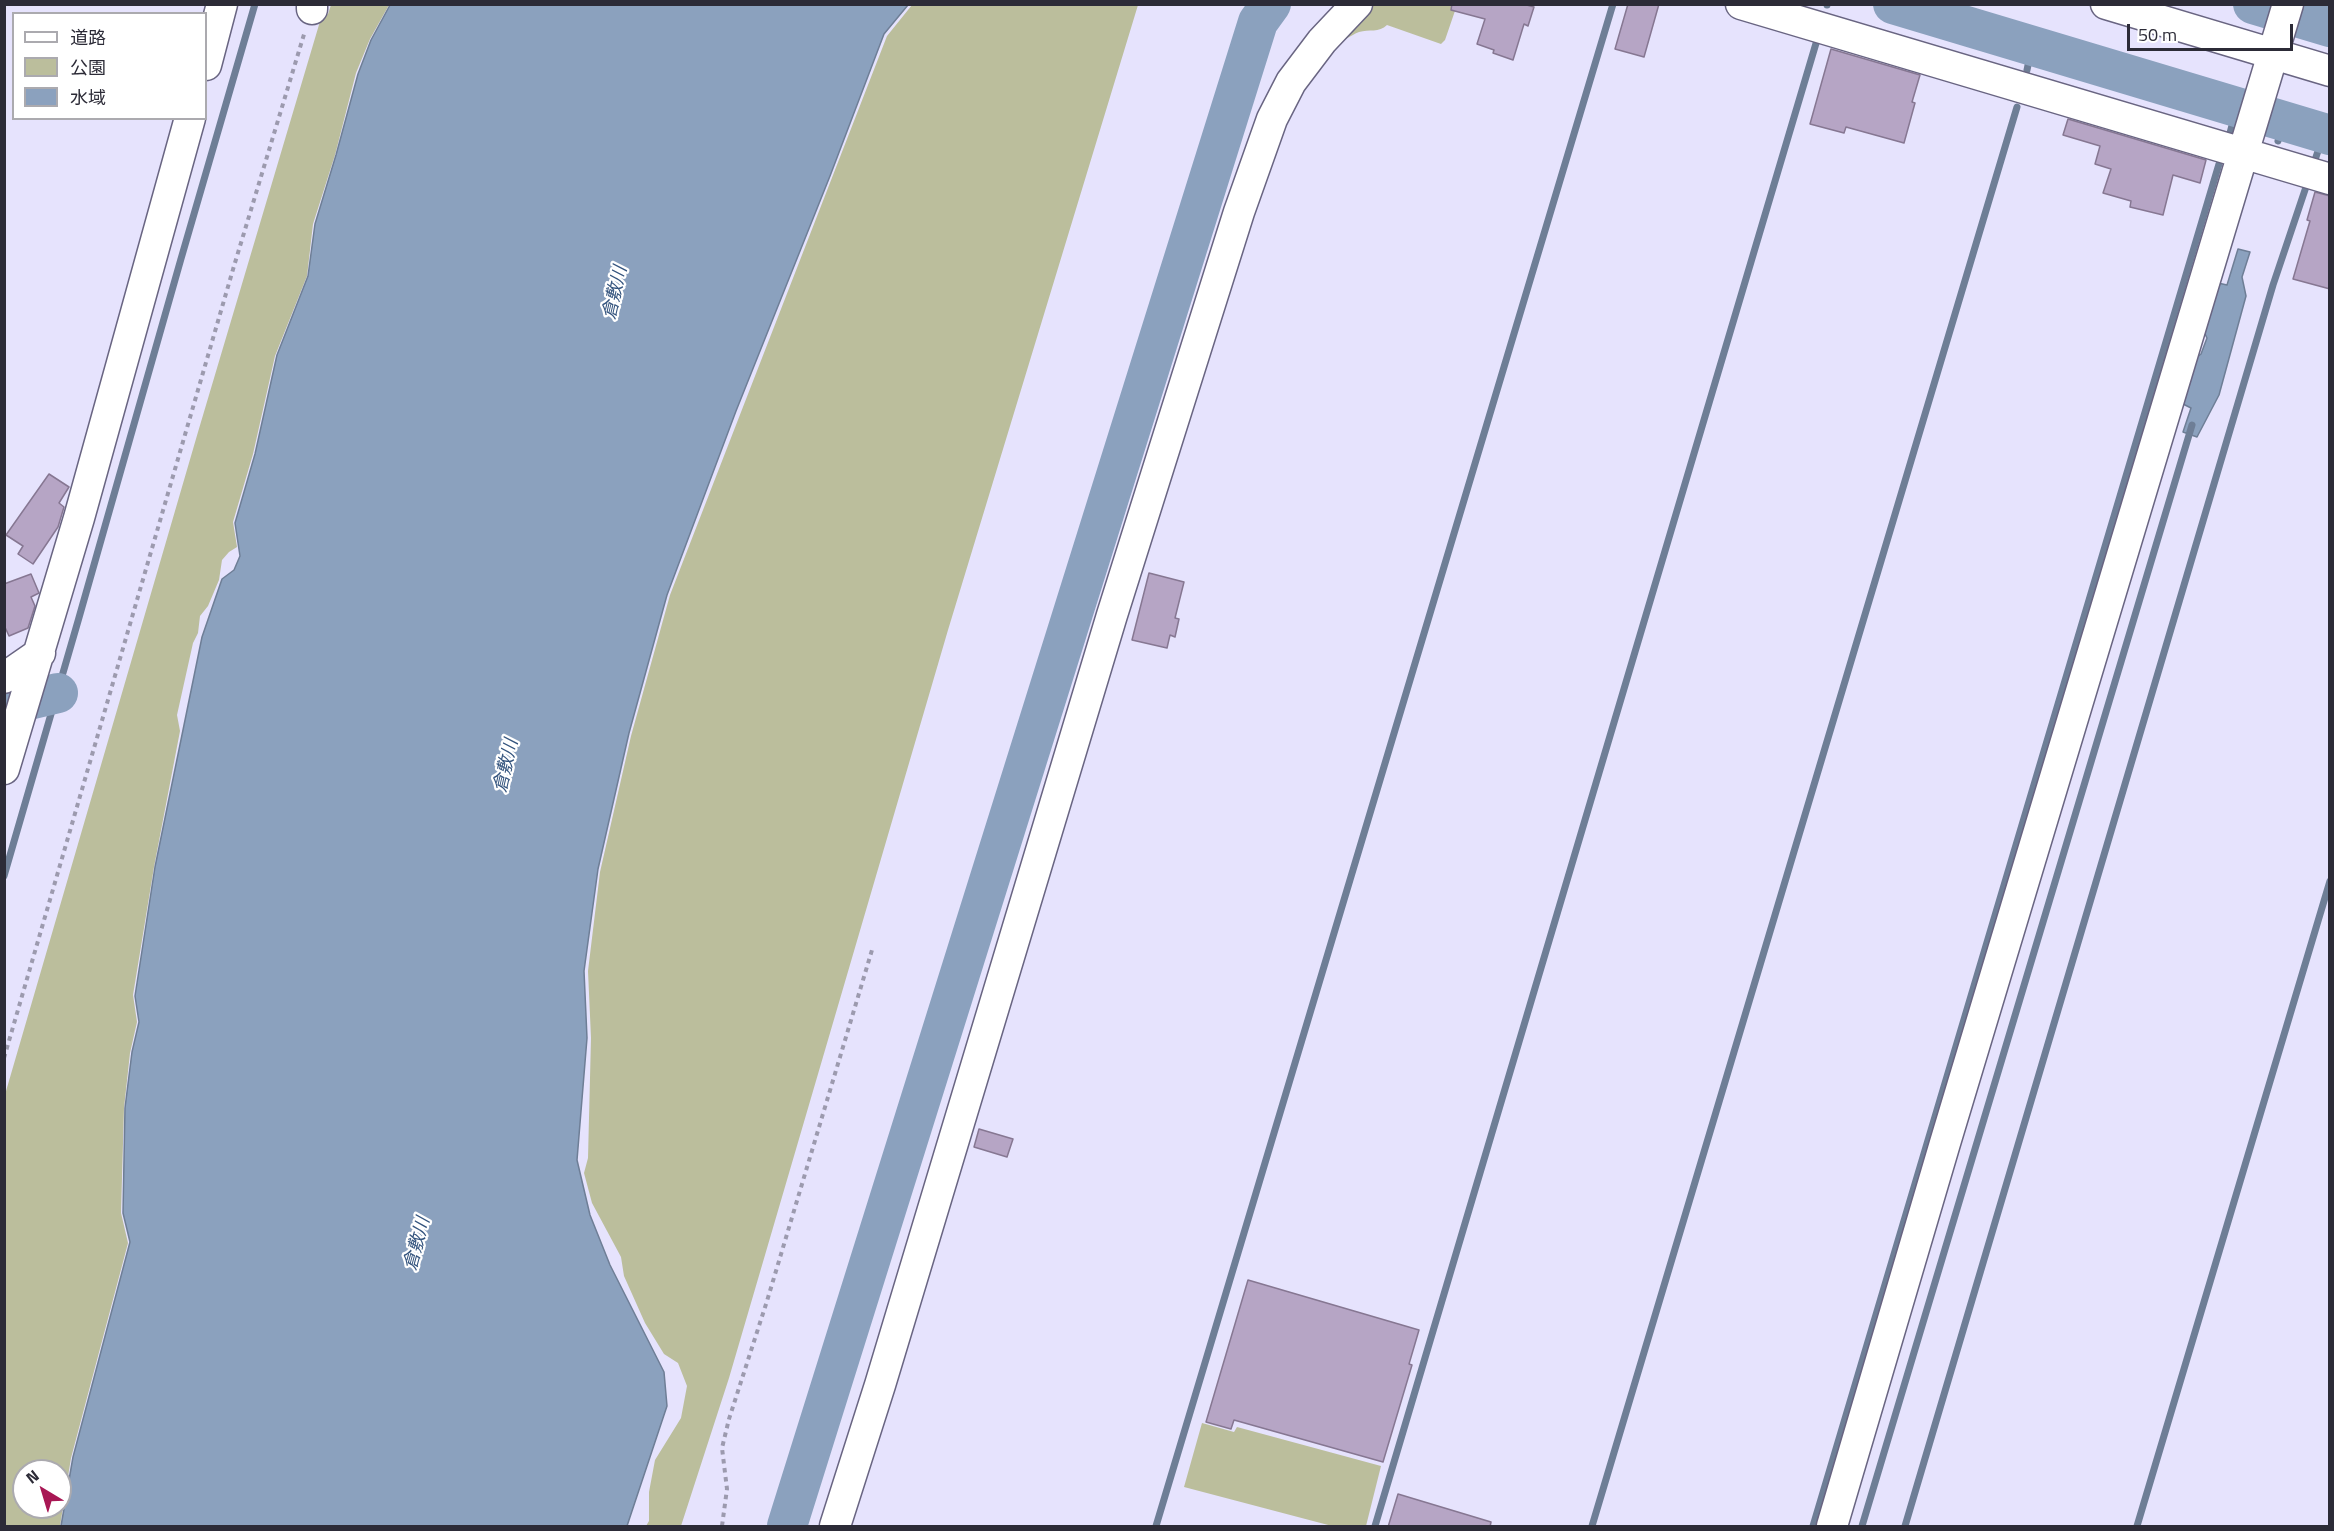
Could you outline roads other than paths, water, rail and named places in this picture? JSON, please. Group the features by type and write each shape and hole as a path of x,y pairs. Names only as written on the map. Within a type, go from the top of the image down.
{"street":[{"path":"207,61 222,4"},
{"path":"835,1527 1112,615 1239,212 1272,119 1291,82 1322,41 1357,4"},
{"path":"1741,4 2245,148 2330,179"},
{"path":"2106,4 2277,44 2330,71"},
{"path":"1832,1527 2288,4"},
{"path":"4,769 15,723 18,681 40,653 189,120"}],"water":[{"name":"倉敷川","path":"390,5 908,5 884,34 736,411 667,595 629,733 598,869 584,971 587,1038 577,1160 590,1215 610,1265 664,1372 667,1406 627,1526 61,1526 62,1519 72,1519 73,1457 130,1242 123,1213 125,1108 132,1052 139,1022 135,996 155,867 202,637 222,579 234,570 240,556 235,523 255,454 277,355 308,276 315,224 358,74 371,40"},
{"path":"2238,249 2250,252 2242,277 2246,296 2219,395 2197,437 2183,432 2191,408 2183,404 2196,358 2201,354 2207,338 2204,332 2218,283 2227,285"}],"waterway":[{"path":"4,876 255,4"},
{"path":"787,1526 1258,22 1271,4"},
{"path":"1156,1526 1613,4"},
{"path":"1893,4 2330,135"},
{"path":"2253,4 2330,27"},
{"path":"1375,1526 1817,40"},
{"path":"2027,70 2032,46"},
{"path":"1592,1526 2017,107"},
{"path":"2230,133 2237,107"},
{"path":"2278,141 2284,121"},
{"path":"2315,160 2324,133"},
{"path":"1813,1526 2219,164"},
{"path":"1905,1526 2273,285 2307,184"},
{"path":"1862,1526 2192,425"},
{"path":"4,710 16,703 58,693"},
{"path":"2137,1526 2330,881"}]}
